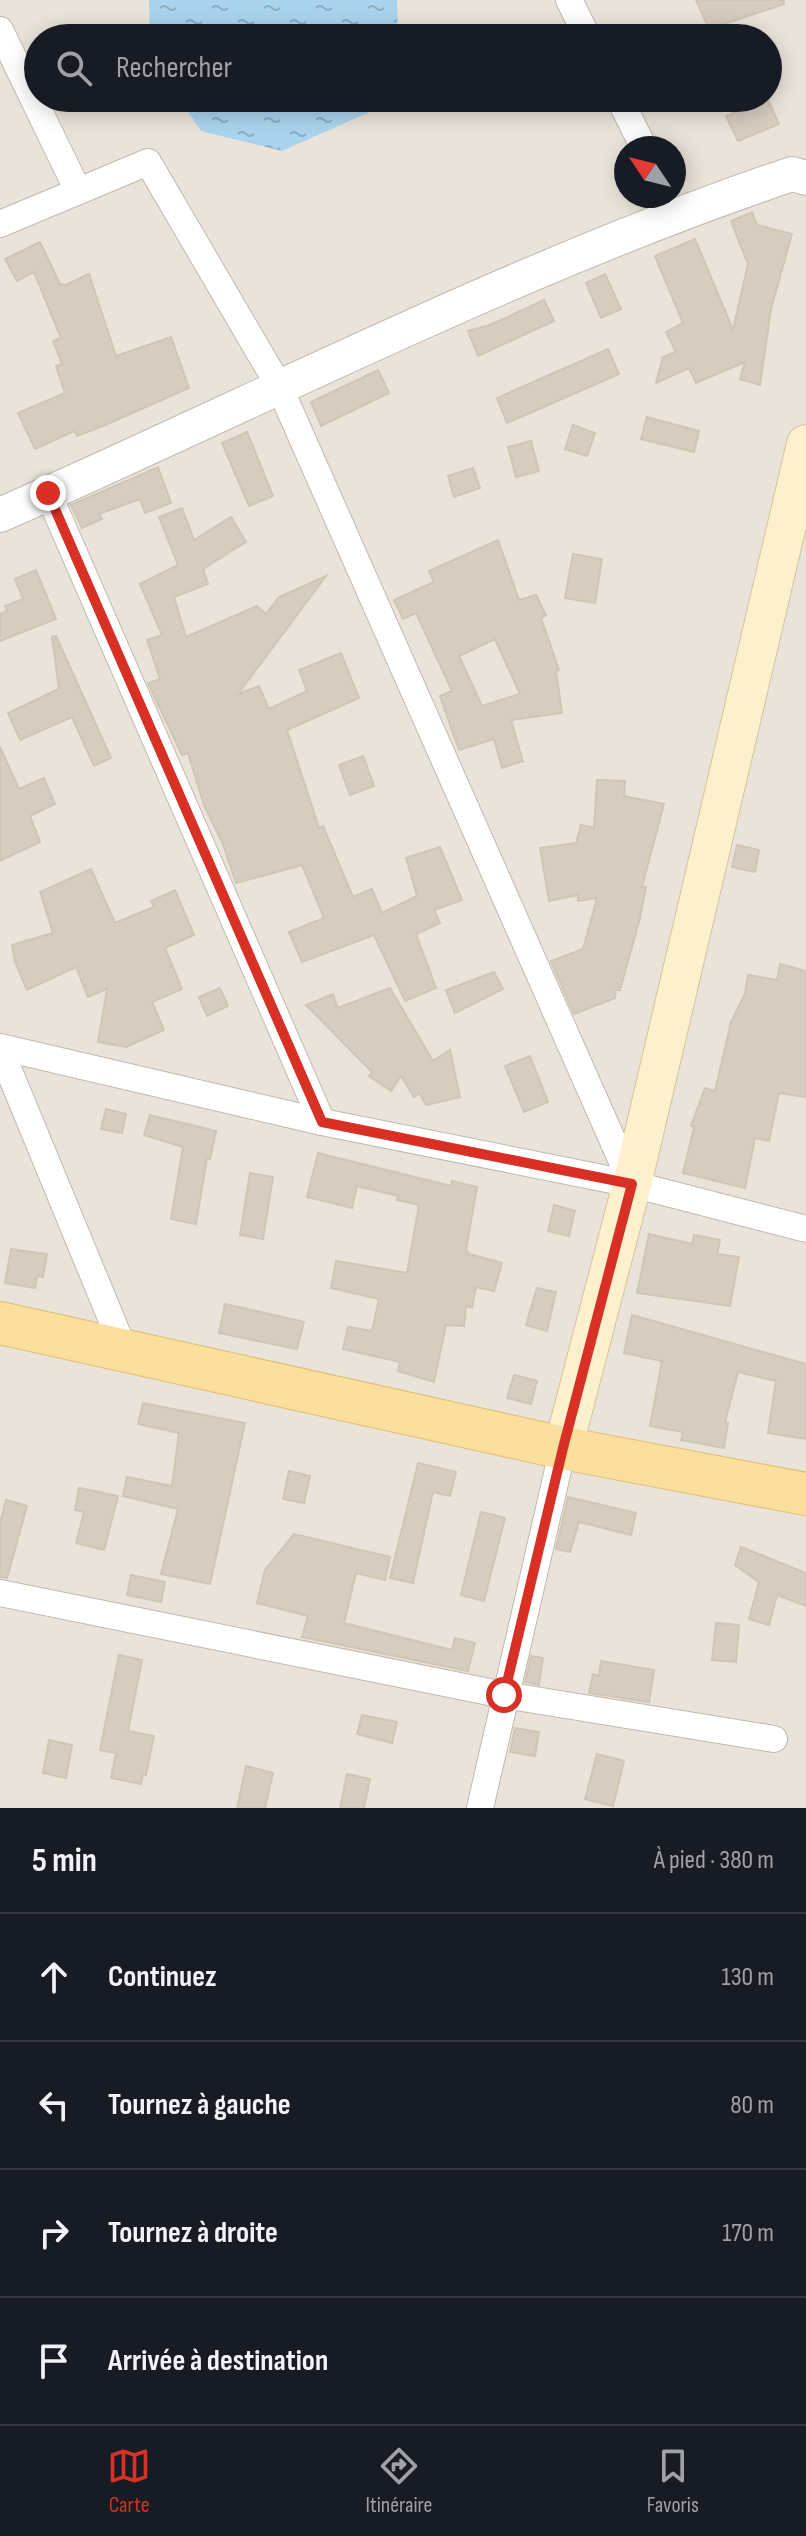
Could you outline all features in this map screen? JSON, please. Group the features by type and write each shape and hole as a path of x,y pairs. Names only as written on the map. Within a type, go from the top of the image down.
{"main road":[{"path":"563,1448 632,1184 806,444"},
{"path":"0,1323 563,1448 806,1494"}],"street":[{"path":"569,0 581,24"},
{"path":"0,30 24,80"},
{"path":"40,112 78,191"},
{"path":"626,112 638,136"},
{"path":"0,224 148,162 279,386 632,1184"},
{"path":"686,202 792,174 806,178"},
{"path":"0,515 666,208"},
{"path":"48,493 322,1122"},
{"path":"0,1048 322,1122 632,1184 806,1229"},
{"path":"0,1048 125,1352"},
{"path":"480,1808 563,1448"},
{"path":"0,1593 504,1695 774,1739"}],"shaded area":[{"path":"0,0 806,0 806,1808 0,1808"}],"water":[{"path":"149,0 397,0 398,24 150,24"},
{"path":"188,112 370,112 282,151 201,131"}],"building":[{"path":"696,0 784,0 784,4 724,24 707,24"},
{"path":"735,112 773,112 779,124 738,141 726,116"},
{"path":"752,212 757,225 792,234 771,309 760,385 740,379 745,362 696,383 689,368 656,383 663,357 676,352 666,332 683,323 655,256 695,239 733,330 748,264 731,221"},
{"path":"40,242 60,284 66,285 89,274 116,356 171,337 189,388 103,426 77,436 75,431 35,449 18,413 65,393 56,366 62,364 53,341 61,338 34,272 17,281 5,259"},
{"path":"605,274 621,309 601,318 586,283"},
{"path":"544,300 554,321 478,356 468,331 490,325"},
{"path":"608,349 619,374 507,423 497,398"},
{"path":"378,370 389,393 321,426 311,402"},
{"path":"647,417 699,431 694,452 641,439"},
{"path":"573,425 595,433 587,456 565,449"},
{"path":"247,432 273,496 249,506 222,443"},
{"path":"531,441 539,471 516,477 508,447"},
{"path":"158,467 171,503 145,513 140,499 99,514 102,519 82,528 71,505"},
{"path":"473,468 480,488 454,497 448,476"},
{"path":"182,508 194,540 231,517 246,542 203,569 208,584 174,597 186,637 257,606 266,614 279,597 326,576 238,694 259,686 269,709 307,691 299,670 341,653 359,698 287,730 319,828 323,826 353,897 372,889 382,913 417,896 406,858 440,847 462,900 434,910 440,923 416,934 436,988 405,1001 374,935 302,962 289,932 324,918 302,865 236,883 223,844 204,805 188,753 182,755 148,683 160,679 147,640 162,635 140,584 178,565 159,517"},
{"path":"498,540 519,600 536,595 546,615 541,618 559,670 556,671 562,713 511,720 523,761 502,768 494,739 459,750 440,696 452,691 416,613 403,619 394,600 434,582 429,571","holes":["495,639 520,694 482,706 459,656"]},
{"path":"573,554 602,559 595,603 565,598"},
{"path":"36,570 56,619 0,641 0,614 7,611 5,606 23,599 15,579"},
{"path":"56,636 111,758 94,766 72,717 20,740 8,713 59,689 52,637"},
{"path":"0,747 19,789 44,778 55,804 30,816 40,842 0,861"},
{"path":"363,756 374,786 350,795 339,765"},
{"path":"597,780 625,781 624,796 664,804 642,887 646,887 640,918 620,990 616,990 615,998 574,1014 551,961 583,949 597,898 578,901 578,895 549,901 540,848 576,843 581,825 594,828"},
{"path":"737,845 759,850 755,872 732,867"},
{"path":"91,869 115,923 154,907 151,901 175,890 194,935 165,948 182,989 152,1002 164,1030 126,1047 98,1042 107,989 88,997 76,967 27,990 15,962 12,945 53,933 40,892"},
{"path":"780,964 806,971 806,1097 779,1093 769,1141 755,1138 745,1188 683,1173 694,1127 691,1126 705,1088 715,1091 731,1022 745,994 748,975 777,980"},
{"path":"494,972 503,989 455,1013 446,990"},
{"path":"220,988 228,1006 207,1016 199,997"},
{"path":"390,988 433,1061 450,1050 460,1097 426,1105 419,1093 414,1097 401,1076 391,1091 369,1076 372,1072 306,1005 333,994 338,1008"},
{"path":"530,1056 548,1102 524,1112 505,1066"},
{"path":"106,1109 126,1114 122,1133 101,1129"},
{"path":"150,1115 216,1131 210,1159 207,1158 196,1224 171,1219 183,1147 144,1135"},
{"path":"318,1153 451,1186 452,1181 477,1187 466,1250 469,1254 502,1263 494,1291 476,1287 472,1308 466,1306 464,1326 446,1325 434,1382 398,1371 400,1362 343,1349 348,1327 372,1331 379,1299 331,1288 336,1261 407,1273 419,1205 397,1200 398,1196 357,1186 352,1208 307,1197"},
{"path":"250,1173 273,1177 263,1239 240,1235"},
{"path":"554,1205 575,1211 569,1236 548,1231"},
{"path":"649,1234 692,1244 694,1235 720,1240 717,1254 739,1257 730,1306 637,1293"},
{"path":"11,1249 47,1254 43,1277 37,1276 35,1288 5,1283"},
{"path":"537,1288 556,1292 547,1331 526,1325"},
{"path":"225,1304 304,1322 297,1349 219,1333"},
{"path":"632,1315 806,1364 806,1439 768,1433 776,1381 738,1372 725,1422 728,1423 724,1448 681,1440 683,1432 650,1426 662,1361 624,1353"},
{"path":"514,1375 537,1381 531,1404 507,1398"},
{"path":"143,1403 245,1423 210,1584 161,1574 178,1509 123,1496 127,1477 172,1486 179,1433 138,1424"},
{"path":"418,1463 456,1472 450,1496 433,1492 413,1583 390,1578"},
{"path":"289,1471 310,1476 304,1503 283,1499"},
{"path":"79,1488 118,1496 104,1550 76,1543 84,1512 75,1510"},
{"path":"568,1497 636,1513 631,1535 579,1522 570,1552 556,1549"},
{"path":"6,1500 27,1506 7,1578 0,1577 0,1524"},
{"path":"481,1512 505,1518 484,1601 461,1595"},
{"path":"294,1534 390,1557 385,1580 356,1573 344,1623 452,1650 455,1638 475,1643 468,1671 302,1637 308,1616 257,1603 265,1570"},
{"path":"741,1547 806,1573 806,1606 777,1595 769,1625 749,1619 759,1582 735,1565"},
{"path":"131,1575 165,1582 161,1602 127,1595"},
{"path":"716,1623 739,1625 736,1662 712,1660"},
{"path":"119,1655 142,1660 128,1731 154,1736 146,1775 143,1774 141,1784 111,1778 116,1753 100,1750"},
{"path":"531,1656 543,1658 539,1685 525,1682"},
{"path":"601,1661 654,1670 649,1702 589,1693 593,1674 599,1676"},
{"path":"362,1715 397,1722 392,1743 357,1734"},
{"path":"515,1728 539,1732 535,1756 510,1752"},
{"path":"49,1740 72,1745 66,1778 43,1773"},
{"path":"597,1754 624,1761 613,1806 585,1799"},
{"path":"246,1766 273,1773 265,1808 237,1808"},
{"path":"347,1774 370,1779 364,1808 340,1808"}],"route":[{"path":"48,493 322,1122 632,1184 563,1448 504,1695"}]}
